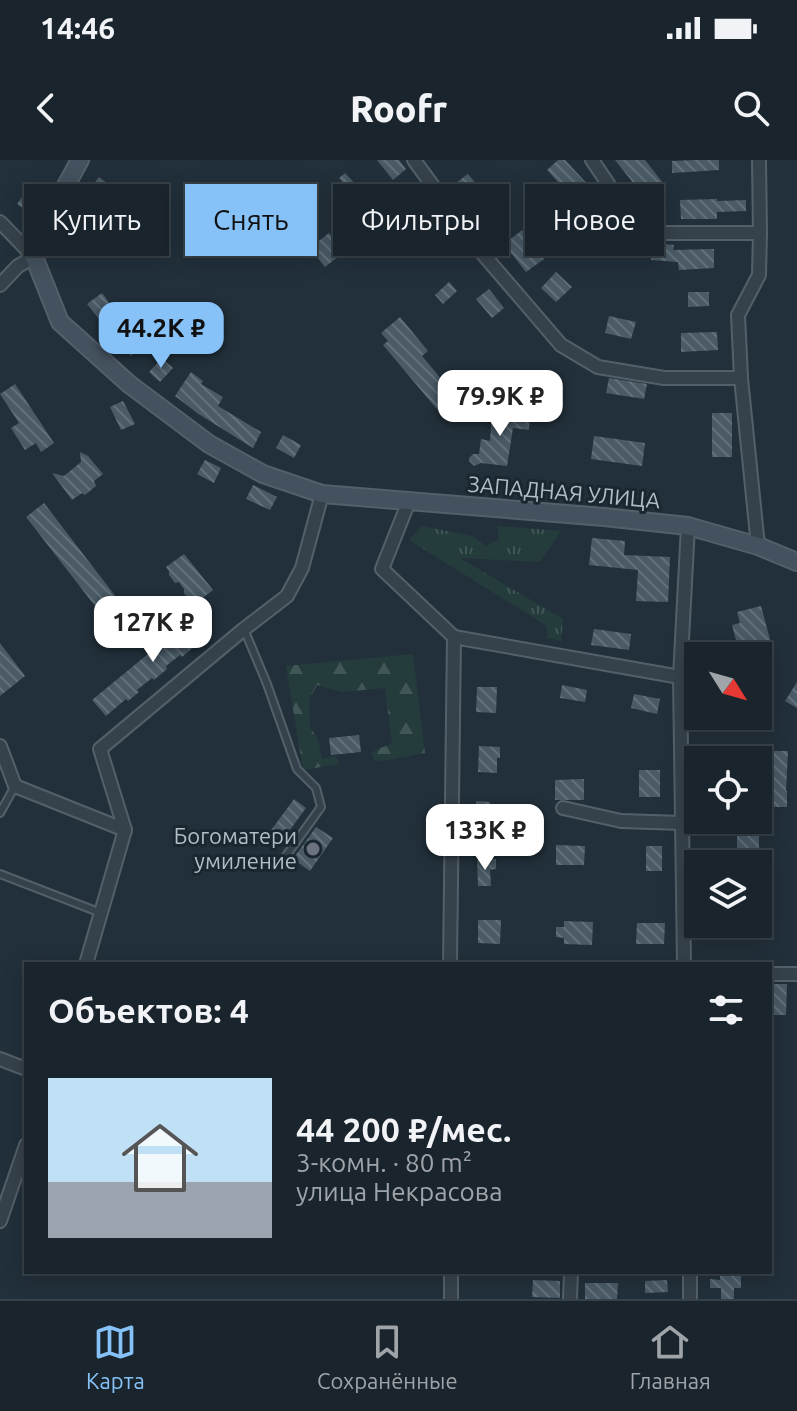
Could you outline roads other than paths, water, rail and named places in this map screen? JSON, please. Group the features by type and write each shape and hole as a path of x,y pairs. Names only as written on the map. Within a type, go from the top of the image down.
{"street":[{"path":"0,285 18,266 34,257 46,222 80,160"},
{"path":"414,160 482,253 561,345 598,367 664,378 741,378"},
{"path":"592,160 617,197 656,233 760,233"},
{"path":"758,546 741,378 738,315 759,275 759,160"},
{"path":"0,222 34,257"},
{"name":"ЗАПАДНАЯ УЛИЦА","path":"34,257 60,322 129,384 209,444 263,474 322,494 688,526 758,546 797,562"},
{"path":"87,962 125,830 100,749 287,596 302,568 322,494"},
{"path":"409,501 382,569 454,637 680,677"},
{"path":"684,962 680,677 688,526"},
{"path":"450,962 454,637"},
{"path":"0,746 15,786 125,830"},
{"path":"563,808 621,821 682,823"},
{"path":"772,974 797,974"},
{"path":"0,1059 24,1068"},
{"path":"0,1221 24,1151"},
{"path":"451,1274 451,1299"},
{"path":"570,1299 571,1274"},
{"path":"690,1274 690,1299"}],"lane":[{"path":"244,629 297,769 316,788 321,807 283,860"},
{"path":"0,813 15,786"},
{"path":"0,874 101,913"}],"place":[{"name":"Богоматери умиление","path":"313,849"}]}
